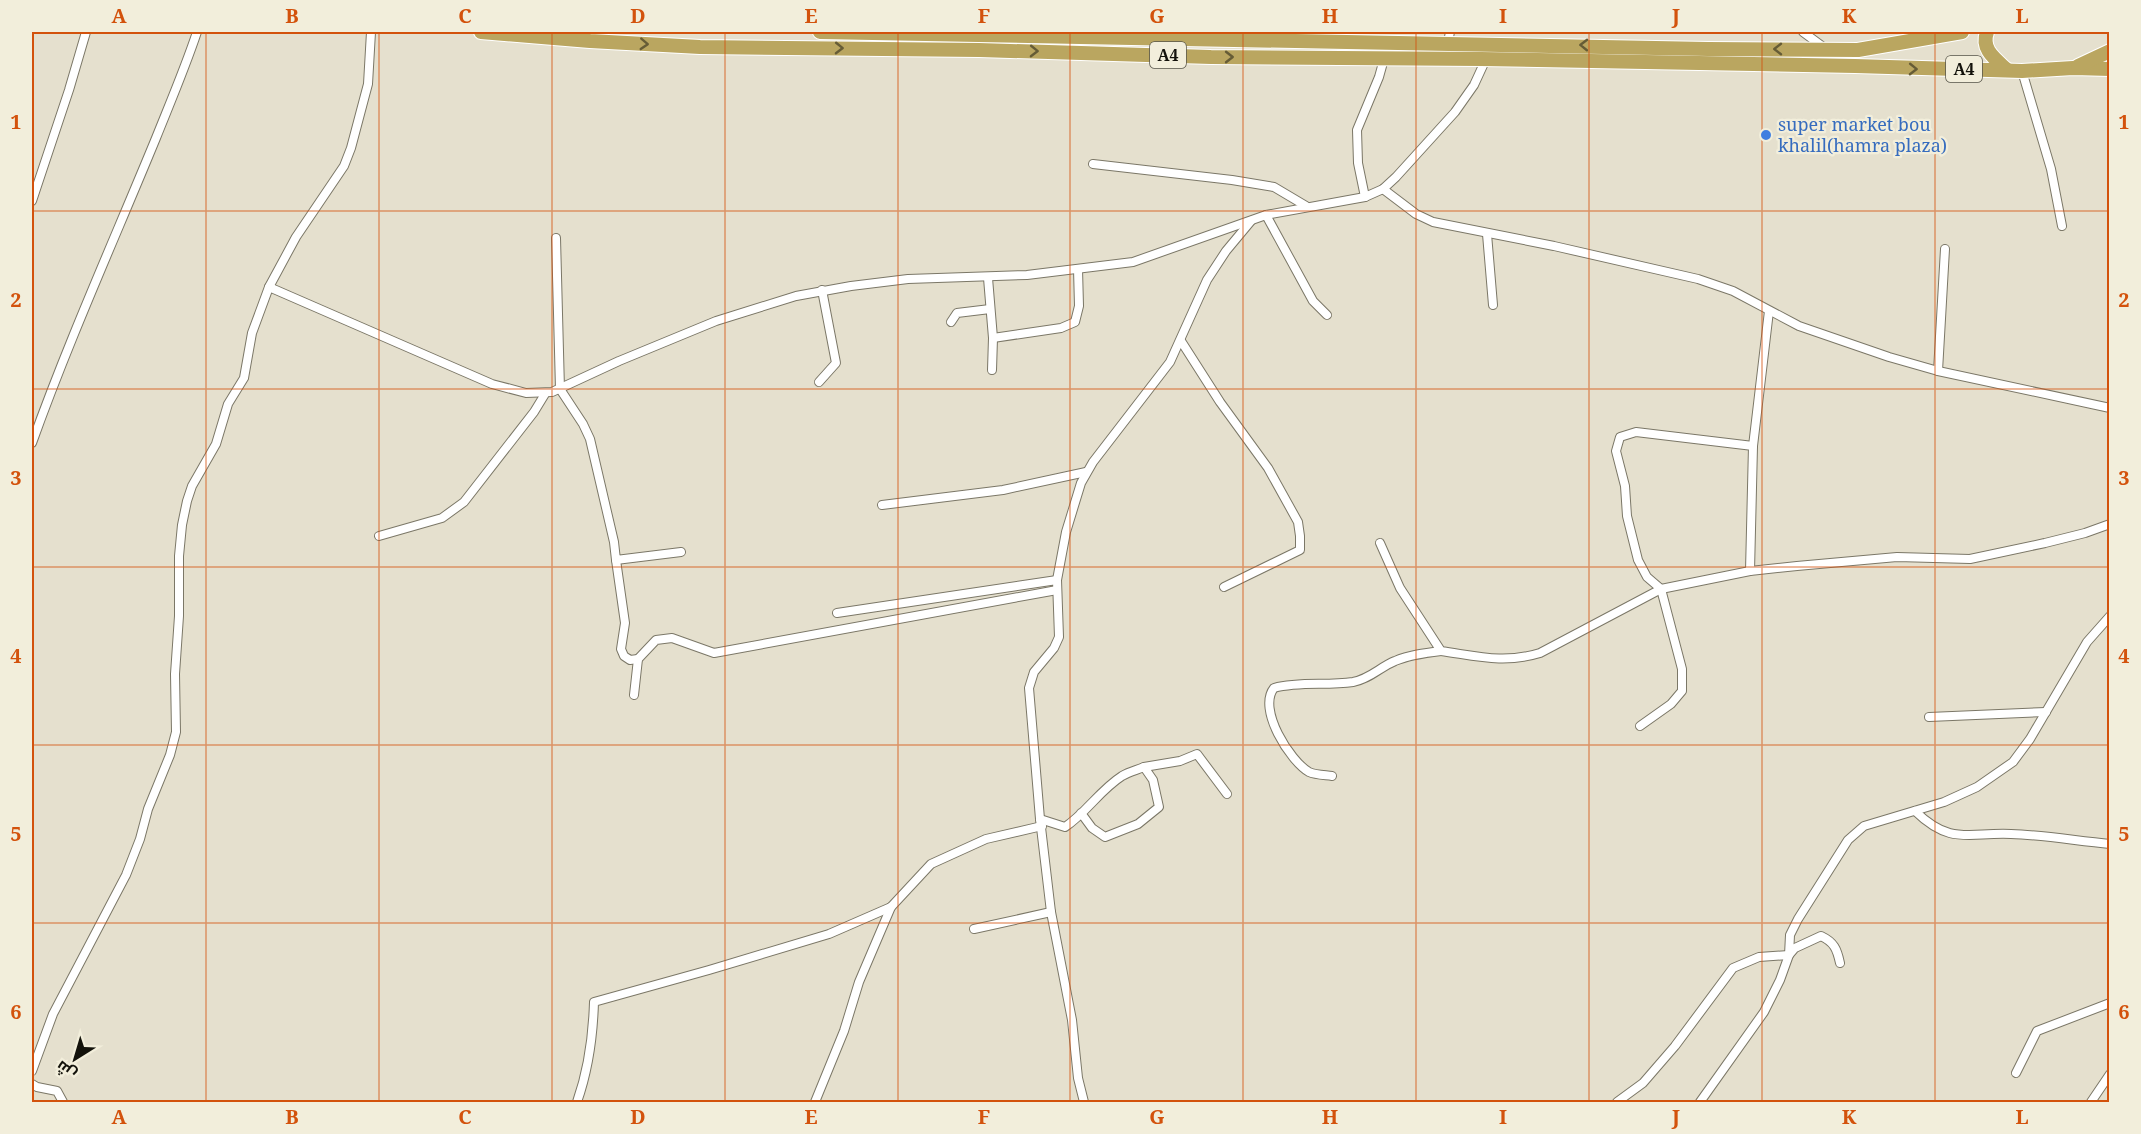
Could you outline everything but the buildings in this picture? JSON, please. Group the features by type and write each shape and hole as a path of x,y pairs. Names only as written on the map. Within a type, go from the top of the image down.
{"highway":[{"name":"A4","path":"481,32 590,41 700,46 1855,66 1911,69 2073,68 2109,51"},
{"name":"A4","path":"820,32 1449,37 1708,49 1858,50 1962,32"},
{"path":"1988,32 1986,47 1990,55 2006,69"},
{"path":"2073,68 2109,69"}],"street":[{"path":"32,201 86,32"},
{"path":"32,443 62,359 126,213 197,32"},
{"path":"32,1071 61,997 126,875 140,839 148,809 170,755 176,732 175,674 179,616 179,556 184,514 192,486 216,444 228,404 244,378 252,333 269,287 296,237 344,166 351,148 368,84 371,32"},
{"path":"1803,32 1827,49"},
{"path":"1365,197 1358,163 1357,130 1384,59"},
{"path":"269,287 492,384 517,392 545,394 716,321 773,302 822,290 908,279 988,278 1078,270 1133,262 1266,215 1365,197 1383,189 1455,112 1474,85 1486,59"},
{"path":"2022,70 2051,169 2062,226"},
{"path":"1093,164 1274,187 1306,206"},
{"path":"1383,189 1416,214 1433,222 1554,246 1698,279 1733,291 1799,326 1824,336 1938,371 2109,408"},
{"path":"1266,215 1313,301 1327,315"},
{"path":"1084,1102 1078,1078 1071,1014 1052,912 1041,823 1029,688 1034,672 1054,648 1059,637 1057,580 1073,504 1086,472 1162,372 1181,341 1207,280 1252,220"},
{"path":"1487,234 1493,305"},
{"path":"556,238 560,389 590,439 614,542 625,622 621,648 624,656 630,660 638,659"},
{"path":"1938,371 1945,249"},
{"path":"993,338 1061,328 1075,322 1079,306 1078,270"},
{"path":"988,278 993,338 992,370"},
{"path":"819,382 836,363 822,290"},
{"path":"951,322 957,313 990,309"},
{"path":"1750,571 1753,446 1769,310"},
{"path":"1181,341 1220,402 1268,468 1298,522 1300,550 1224,587"},
{"path":"379,536 442,518 464,502 534,412 545,394"},
{"path":"1640,726 1671,704 1682,692 1682,669 1661,590 1647,577 1638,560 1627,516 1625,486 1616,451 1617,442 1620,437 1636,432 1753,446"},
{"path":"882,505 1003,490 1086,472"},
{"path":"1332,776 1311,773 1288,749 1272,724 1269,709 1270,692 1274,688 1297,683 1354,682 1369,678 1392,662 1414,655 1441,651 1502,660 1522,658 1560,643 1661,590 1750,571 1897,557 1970,559 2085,533 2109,524"},
{"path":"1380,543 1400,588 1441,651"},
{"path":"616,560 681,552"},
{"path":"837,612 1057,580"},
{"path":"634,695 638,659 656,640 672,638 714,653 1057,590"},
{"path":"1700,1102 1764,1012 1789,955 1790,935 1852,835 1864,826 1944,802 1977,787 2013,762 2030,739 2086,642 2109,616"},
{"path":"1929,717 2046,712"},
{"path":"815,1102 844,1031 859,982 891,907 931,864 986,839 1041,823 1065,827 1101,792 1123,775 1144,767 1180,761 1197,754 1227,795"},
{"path":"1081,813 1092,828 1104,837 1138,824 1159,807 1153,780 1144,767"},
{"path":"1915,811 1936,827 1961,836 2011,834 2109,844"},
{"path":"577,1102 590,1050 594,1002 829,934 891,907"},
{"path":"974,929 1052,912"},
{"path":"1617,1102 1643,1083 1675,1046 1733,968 1759,957 1789,955 1795,948 1821,936 1830,940 1837,950 1840,963"},
{"path":"2016,1074 2037,1031 2109,1003"},
{"path":"2091,1102 2109,1074"},
{"path":"32,1084 57,1091 63,1102"}],"place":[{"name":"super market bou khalil(hamra plaza)","path":"1766,135"}]}
